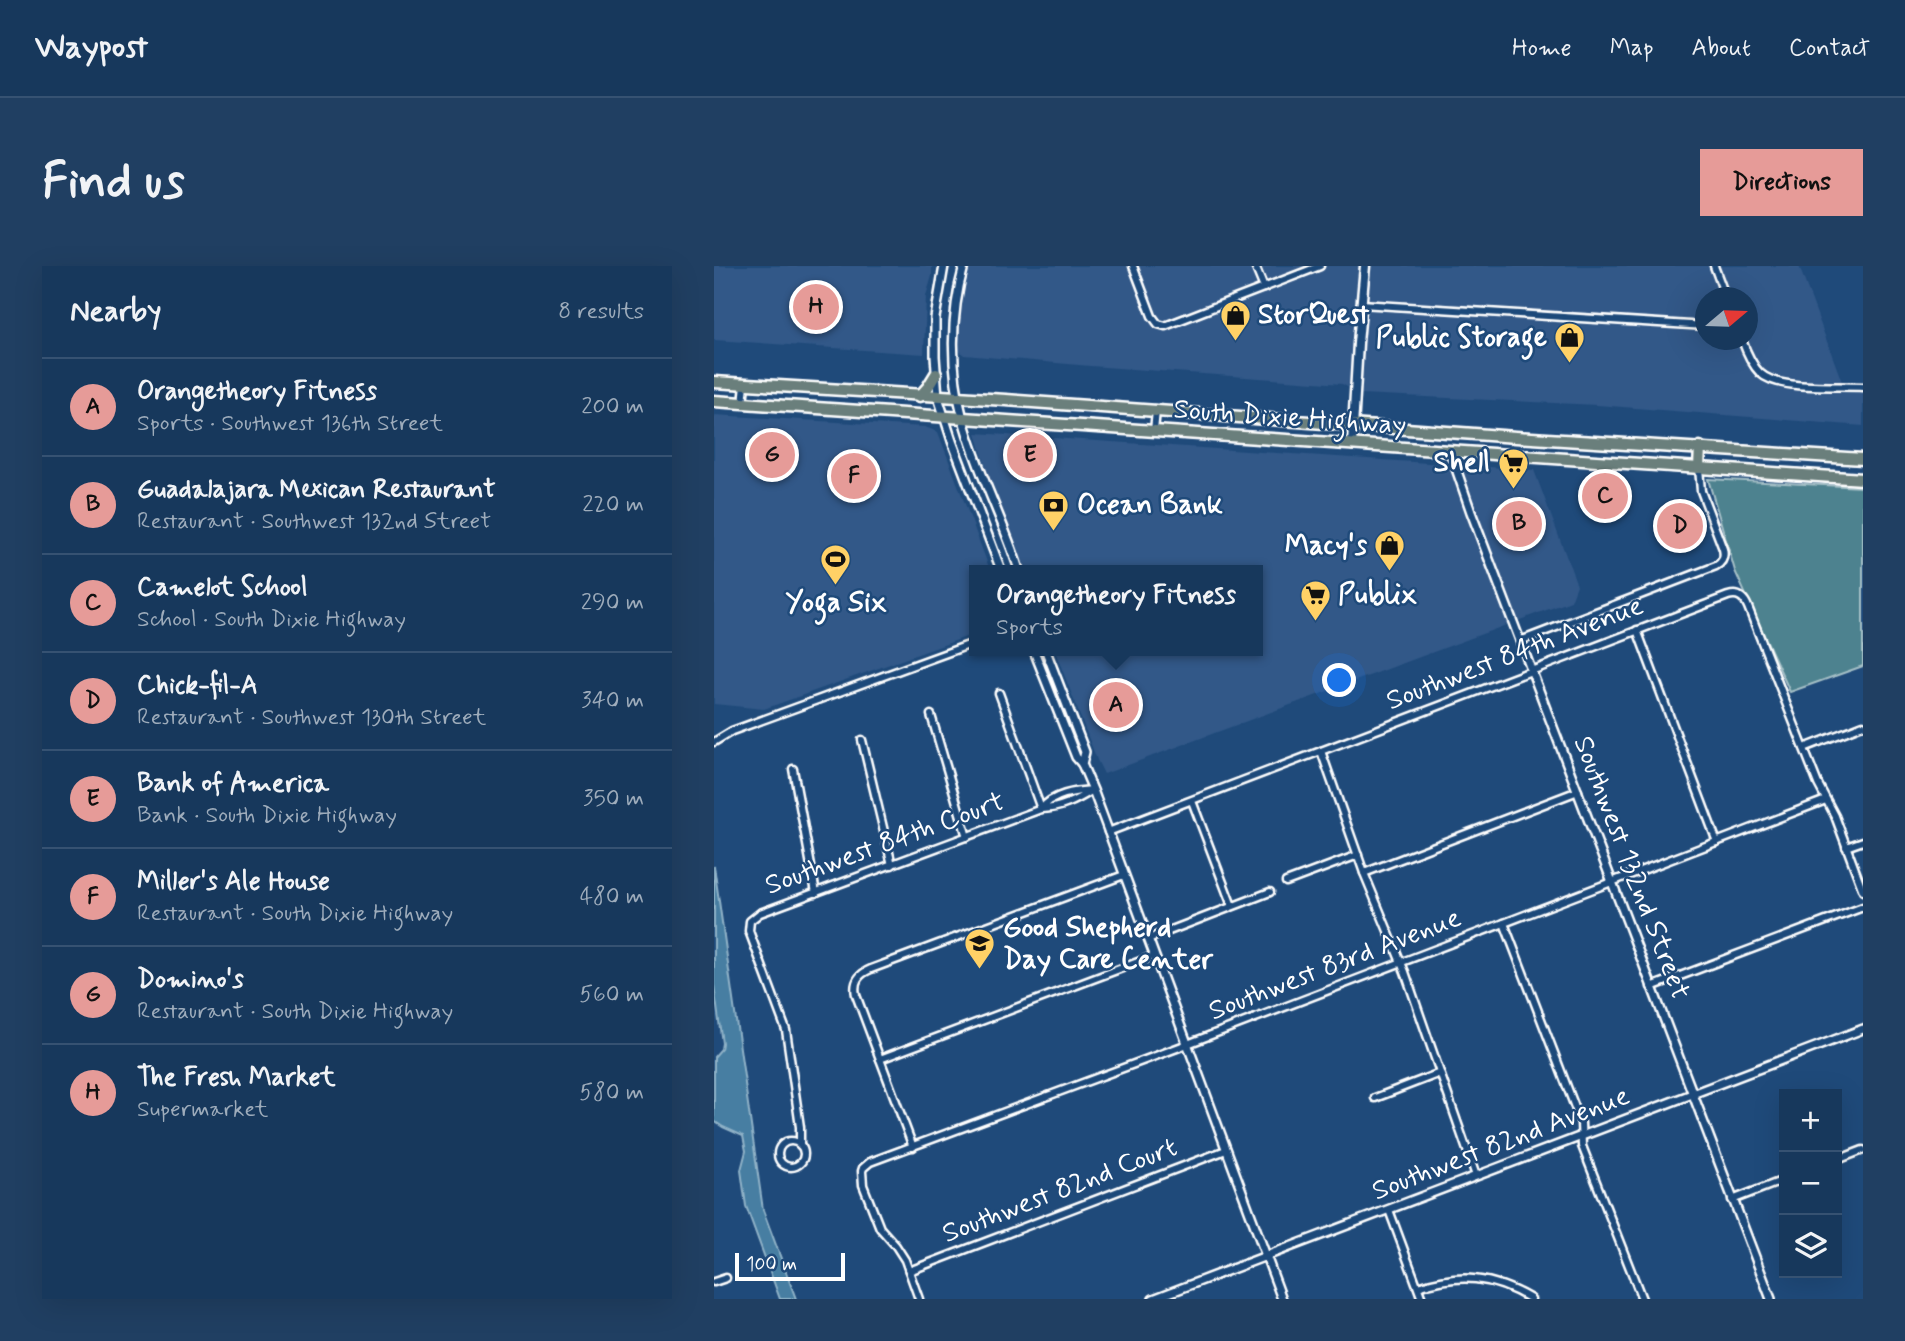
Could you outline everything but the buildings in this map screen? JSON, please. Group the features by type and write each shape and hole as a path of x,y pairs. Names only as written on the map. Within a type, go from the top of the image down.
{"highway":[{"path":"920,396 936,374"},
{"name":"South Dixie Highway","path":"714,382 1863,458"},
{"name":"South Dixie Highway","path":"714,401 1863,480"},
{"path":"1450,451 1452,432"},
{"path":"1699,468 1700,447"}],"main road":[{"path":"1352,445 1365,266"}],"street":[{"path":"944,266 935,318 938,397 999,565"},
{"path":"964,266 954,324 958,397 963,419 1016,565"},
{"path":"1133,266 1152,316 1158,324 1169,325 1320,266"},
{"path":"1255,266 1264,288"},
{"path":"1714,266 1722,287"},
{"path":"1361,304 1695,325"},
{"path":"1746,350 1759,372 1771,381 1783,384 1863,387"},
{"path":"743,404 745,384"},
{"path":"1154,431 1156,411"},
{"name":"Southwest 132nd Street","path":"1450,451 1531,671 1771,1299"},
{"path":"1520,641 1716,566 1723,560 1723,549 1701,491 1699,468"},
{"name":"Southwest 84th Avenue","path":"1108,832 1734,595 1742,596 1748,607 1804,748"},
{"path":"1637,630 1717,842"},
{"path":"714,742 732,731 969,645"},
{"path":"1036,656 1076,757 1082,764 1093,790 1282,1299"},
{"path":"1048,656 1085,752 1082,764"},
{"path":"999,693 1041,809"},
{"path":"931,715 967,837"},
{"path":"1863,725 1804,748 1835,816 1863,891"},
{"path":"862,740 892,865"},
{"path":"1321,751 1364,873 1401,963 1476,1176"},
{"path":"793,769 816,893"},
{"name":"Southwest 84th Court","path":"800,1145 800,1127 786,1030 749,931 751,918 1041,809 1048,801 1076,791 1093,790"},
{"path":"1364,873 1578,791"},
{"name":"Southwest 83rd Avenue","path":"909,1270 901,1253 876,1220 863,1185 862,1171 870,1162 1187,1045 1826,800"},
{"path":"1192,801 1232,906"},
{"path":"1846,847 1863,841"},
{"path":"1286,882 1358,855"},
{"path":"913,1147 856,995 857,978 871,969 1124,875"},
{"path":"1147,939 1270,892"},
{"path":"1651,986 1863,907"},
{"path":"1504,923 1581,1123 1583,1146 1642,1299"},
{"path":"880,1059 1154,956"},
{"name":"Southwest 82nd Avenue","path":"1153,1299 1166,1297 1265,1256 1863,1029"},
{"path":"1375,1098 1440,1073"},
{"path":"787,1141 800,1145 803,1152 800,1163 789,1167 781,1163 778,1155 780,1146 787,1141"},
{"name":"Southwest 82nd Court","path":"909,1270 1226,1150"},
{"path":"1842,1158 1863,1150"},
{"path":"1732,1199 1779,1182"},
{"path":"1389,1210 1422,1299"},
{"path":"909,1270 919,1299"},
{"path":"714,1282 726,1278"},
{"path":"1418,1287 1444,1280 1475,1278 1503,1285 1531,1299"}],"shaded area":[{"path":"714,266 932,266 926,296 924,354 714,340"},
{"path":"967,266 1799,266 1845,390 1863,391 1863,426 1597,405 1360,394 1342,384 964,355 957,349 957,323"},
{"path":"714,415 925,427 938,432 988,565 969,565 969,636 764,709 714,704"},
{"path":"976,433 1534,470 1577,585 1571,601 1104,774 1057,656 1263,656 1263,565 1022,565 991,484"},
{"path":"714,866 763,1210 796,1299 780,1299 746,1206 741,1170 746,1151 743,1136 714,1121 714,1057 721,1049 722,1043 714,985"}],"green space":[{"path":"1708,479 1863,487 1863,666 1790,692 1735,571"}],"place":[{"name":"The Fresh Market","path":"816,307"},
{"name":"StorQuest","path":"1235,342"},
{"name":"Public Storage","path":"1570,365"},
{"name":"Domino's","path":"772,455"},
{"name":"Bank of America","path":"1030,455"},
{"name":"Miller's Ale House","path":"854,476"},
{"name":"Shell","path":"1513,490"},
{"name":"Camelot School","path":"1605,496"},
{"name":"Guadalajara Mexican Restaurant","path":"1519,524"},
{"name":"Chick-fil-A","path":"1680,526"},
{"name":"Ocean Bank","path":"1054,532"},
{"name":"Macy's","path":"1390,573"},
{"name":"Yoga Six","path":"836,586"},
{"name":"Publix","path":"1315,622"},
{"name":"Orangetheory Fitness","path":"1116,705"},
{"name":"Good Shepherd Day Care Center","path":"980,971"}]}
